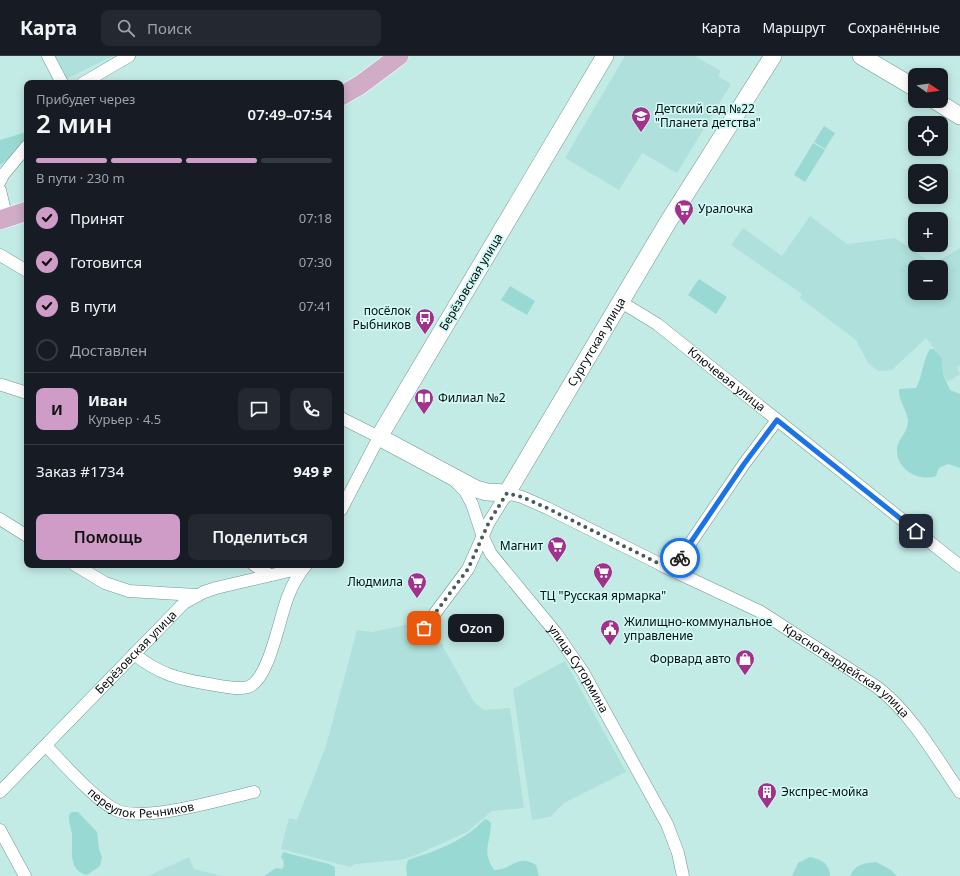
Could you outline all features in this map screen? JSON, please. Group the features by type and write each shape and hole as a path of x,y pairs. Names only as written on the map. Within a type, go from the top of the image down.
{"main road":[{"path":"344,82 382,56"},
{"path":"344,94 360,85 399,56"},
{"path":"1,207 24,201"},
{"path":"1,207 24,211"}],"street":[{"path":"48,56 60,80"},
{"path":"89,80 129,56"},
{"name":"Берёзовская улица","path":"344,504 379,437 605,56"},
{"name":"Сургутская улица","path":"424,628 468,569 494,512 507,493 668,222 773,56"},
{"path":"862,56 908,84"},
{"path":"947,108 960,116"},
{"path":"0,180 24,150"},
{"path":"0,255 24,269"},
{"name":"Ключевая улица","path":"621,302 657,324 960,566"},
{"path":"2,385 24,392"},
{"name":"Красногвардейская улица","path":"344,420 450,476 482,491 507,493 522,497 761,612 878,687 886,694 915,727 960,792"},
{"name":"Красногвардейская улица","path":"658,563 672,564 683,554 744,464 777,420"},
{"name":"улица Сутормина","path":"450,476 460,485 470,499 483,537 491,554 556,633 583,672 667,824 678,853 683,876"},
{"path":"0,519 24,534"},
{"path":"80,568 105,583 129,592 196,596"},
{"path":"259,568 270,575"},
{"name":"Берёзовская улица","path":"0,792 174,612 196,596 216,588 290,571 296,568"},
{"path":"134,654 160,672 179,679 242,688 252,685 259,678 269,658 276,642 289,594 304,568"},
{"name":"переулок Речников","path":"46,746 102,801 117,811 128,814 166,811 254,792"},
{"path":"0,830 25,876"}],"shaded area":[{"path":"54,56 113,56 66,79"},
{"name":"Детский сад №22 \"Планета детства\"","path":"625,56 695,56 721,71 718,76 731,84 677,173 642,153 619,190 565,158"},
{"path":"824,126 835,133 825,149 814,142"},
{"path":"24,133 24,141 20,148 0,165 0,140"},
{"path":"813,143 825,150 805,182 794,175"},
{"path":"810,216 847,244 895,238 908,247 908,252 915,252 927,260 908,260 908,300 948,300 948,260 940,260 960,248 960,365 957,367 960,374 948,382 943,374 942,358 926,338 892,370 878,371 868,363 856,340 800,298 802,294 731,245 743,228 782,256"},
{"path":"699,279 727,297 716,314 688,295"},
{"path":"510,286 535,301 527,315 501,300"},
{"path":"930,349 934,349 942,358 943,374 950,390 960,394 960,468 948,464 939,468 936,476 923,477 916,476 904,468 900,463 898,456 898,445 908,425 899,389 916,388 920,379 925,358"},
{"path":"410,624 441,643 474,702 484,710 510,708 524,808 492,811 467,832 416,855 401,860 355,864 350,867 281,849 289,818 297,820 326,746 357,630 372,632"},
{"path":"565,661 626,772 564,803 550,817 532,820 513,689"},
{"path":"78,812 97,832 99,849 102,857 100,866 87,875 76,869 72,858 72,834 69,818 70,813"},
{"path":"485,819 491,823 487,852 494,870 500,870 524,861 536,865 539,876 407,876 406,866 408,860 439,849 459,839 477,827"},
{"path":"283,852 329,864 335,867 335,876 264,876 276,868 282,869 284,866 283,859 281,858"},
{"path":"189,857 194,869 222,876 148,876"},
{"path":"810,857 818,859 824,863 828,868 830,876 792,876 798,863"},
{"path":"876,862 891,870 897,876 850,876 858,867 864,864"}],"way so far":[{"path":"424,628 451,594 468,569 494,512 507,493 531,500 658,563 672,564 680,558"}],"place":[{"name":"Детский сад №22 \"Планета детства\"","path":"641,133"},
{"name":"Уралочка","path":"684,226"},
{"name":"посёлок Рыбников","path":"425,335"},
{"name":"Филиал №2","path":"424,415"},
{"name":"Магнит","path":"557,563"},
{"name":"ТЦ \"Русская ярмарка\"","path":"603,589"},
{"name":"Людмила","path":"417,599"},
{"name":"Ozon","path":"424,628"},
{"name":"Жилищно-коммунальное управление","path":"610,646"},
{"name":"Форвард авто","path":"745,676"},
{"name":"Экспрес-мойка","path":"767,809"}],"route":[{"path":"680,558 744,464 777,420 916,531"}]}
